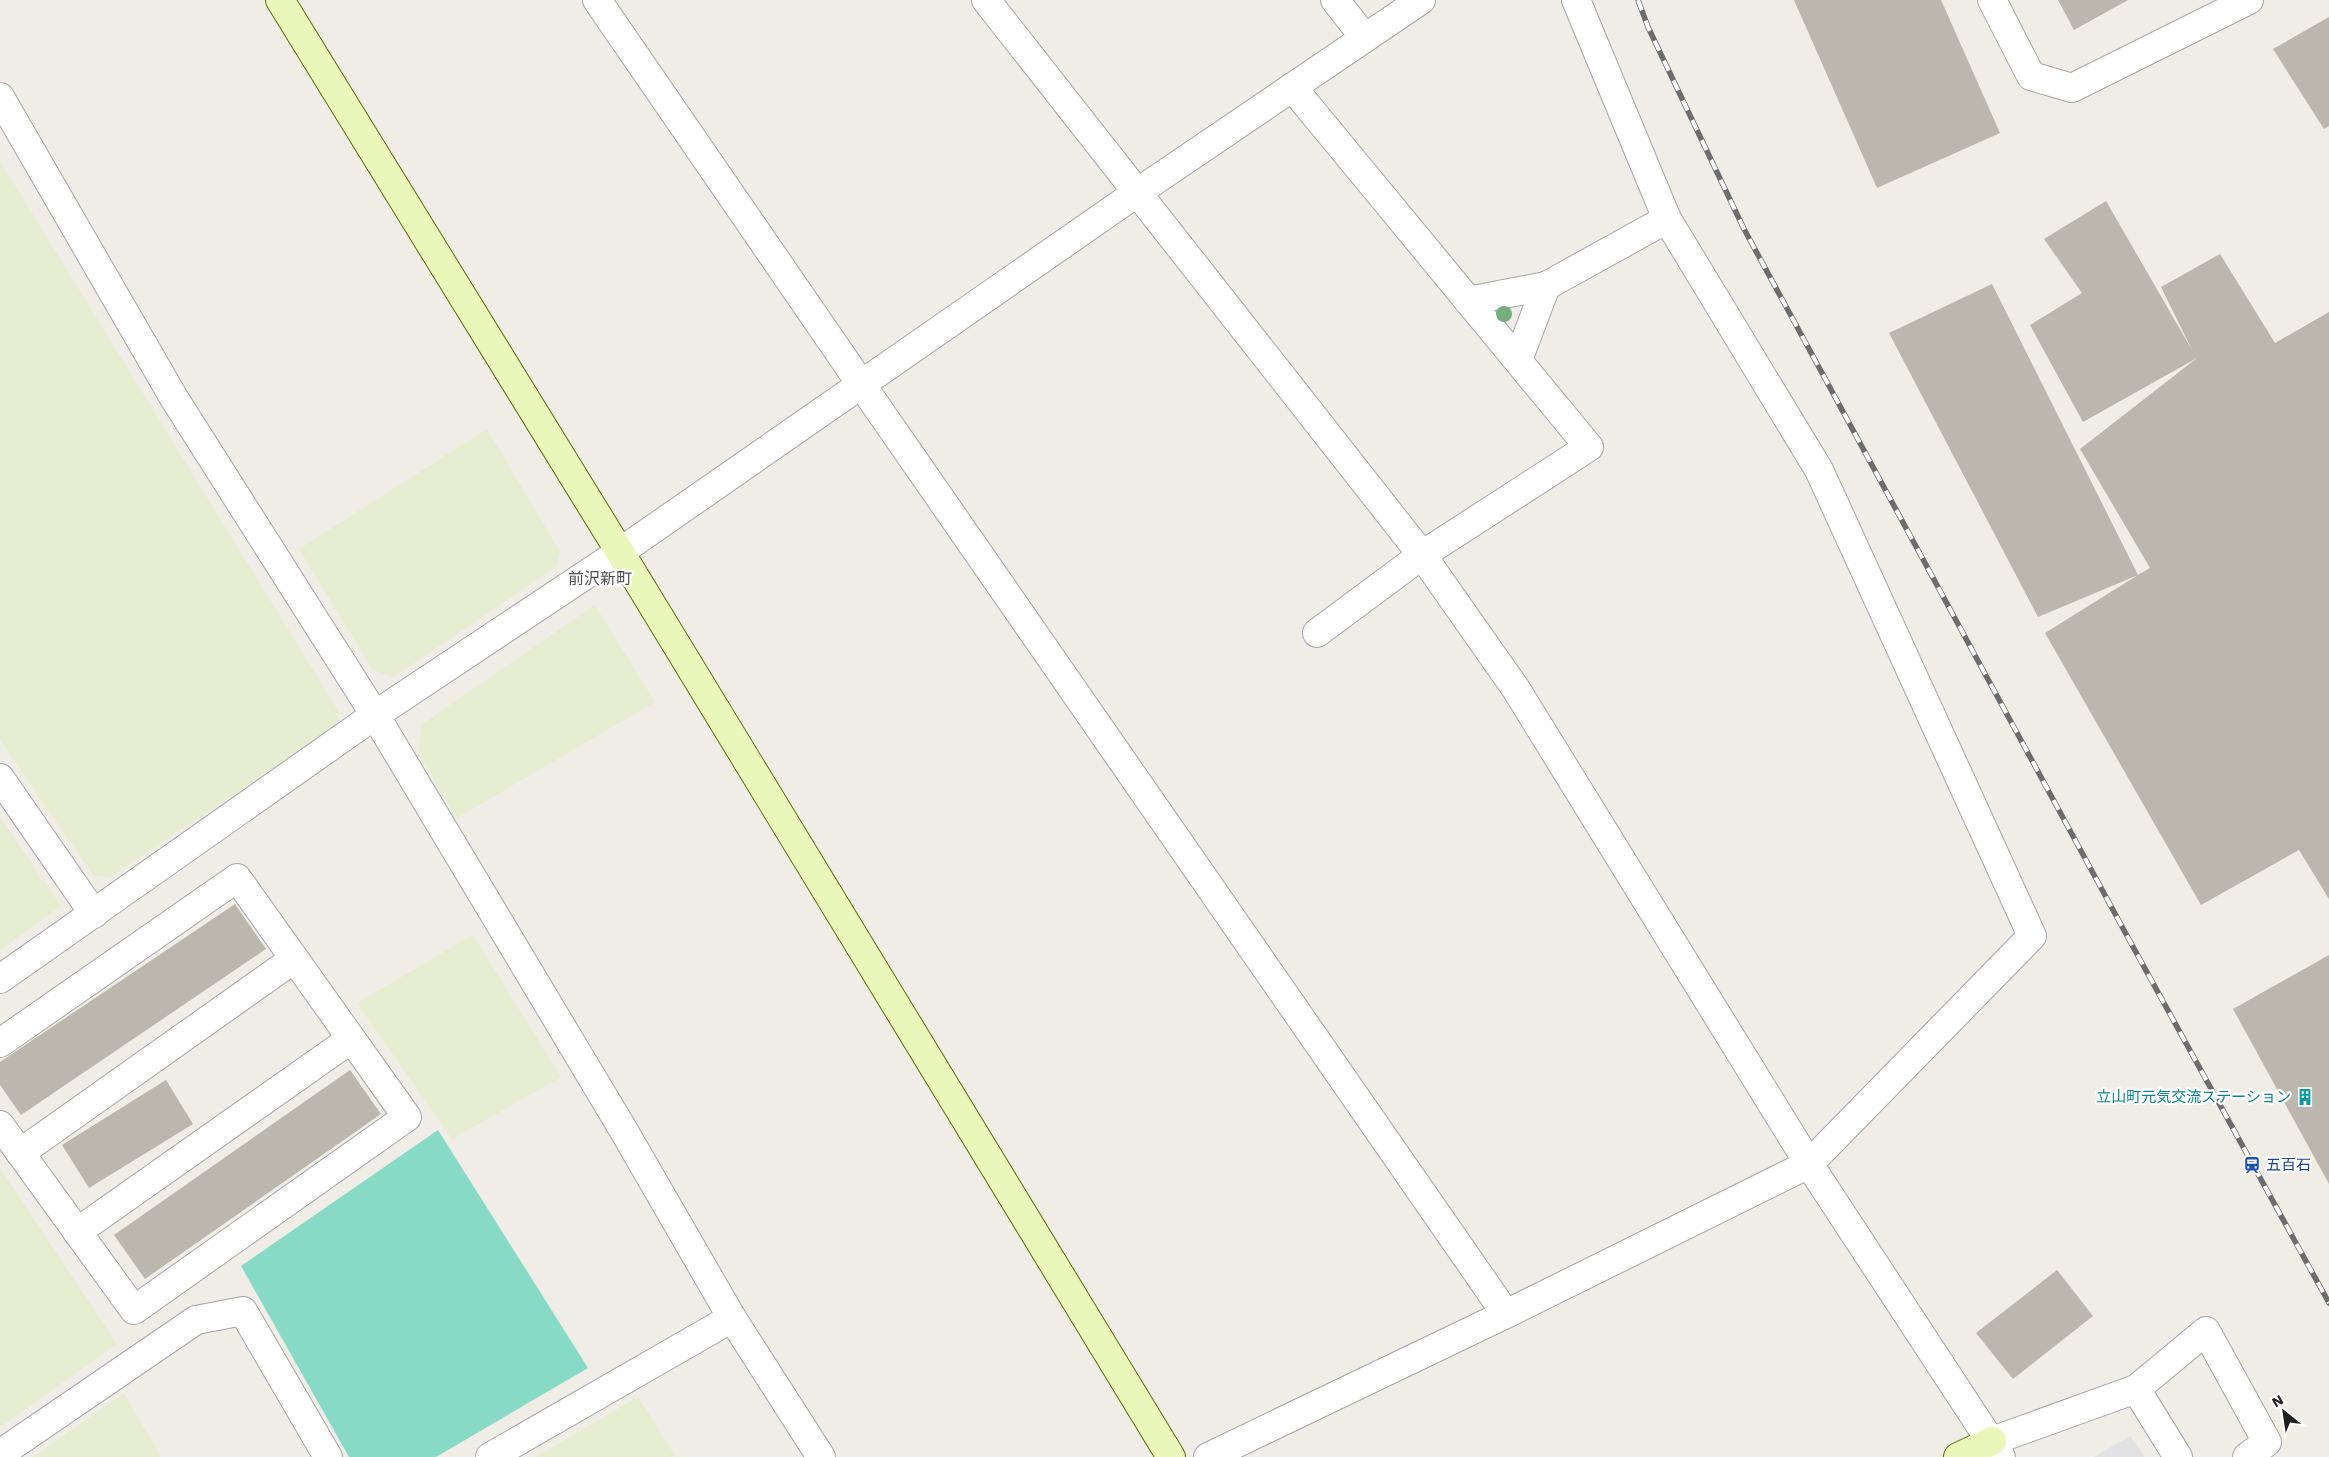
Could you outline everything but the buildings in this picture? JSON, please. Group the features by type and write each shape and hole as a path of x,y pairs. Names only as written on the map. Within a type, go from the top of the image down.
{"street":[{"path":"280,0 620,552 1172,1457"},
{"path":"597,0 1506,1314"},
{"path":"986,0 1422,555 1516,689 1809,1164 1996,1449"},
{"path":"1335,0 1365,38"},
{"path":"0,980 375,715 620,552 1138,192 1421,0"},
{"path":"1208,1457 1506,1314 1809,1164 2032,936 1819,470 1667,219 1576,0"},
{"path":"1992,0 2031,76 2072,88 2249,0"},
{"path":"1292,88 1589,447 1422,555 1317,633"},
{"path":"0,97 174,398 375,715 624,1131 732,1318 821,1457"},
{"path":"1468,301 1546,286 1667,219"},
{"path":"1518,360 1546,286"},
{"path":"0,778 94,914"},
{"path":"0,1043 237,878 406,1118 134,1310 0,1125"},
{"path":"20,1153 294,959"},
{"path":"77,1232 351,1039"},
{"path":"0,1454 196,1320 243,1311 328,1457"},
{"path":"490,1457 732,1318"},
{"path":"1958,1457 1996,1449 2136,1389 2206,1331 2267,1442 2247,1457"},
{"path":"2136,1389 2178,1457"}],"green space":[{"path":"0,161 339,712 336,726 109,878 93,875 0,740"},
{"path":"487,429 560,552 557,566 394,677 373,670 299,549"},
{"path":"595,605 655,702 457,818 419,754 421,725"},
{"path":"0,817 61,906 0,950"},
{"path":"473,935 561,1077 452,1139 357,1003"},
{"path":"438,1130 588,1368 436,1457 349,1457 241,1266"},
{"path":"0,1168 117,1344 0,1427"},
{"path":"124,1393 161,1457 33,1457"},
{"path":"638,1397 676,1457 536,1457"}],"shaded area":[{"path":"2130,1436 2145,1457 2094,1457"}],"railway":[{"path":"1638,0 1648,27 1744,229 2132,945 2329,1303"}],"place":[{"name":"立山町元気交流ステーション","path":"2305,1097"},
{"name":"五百石","path":"2252,1165"}],"district":[{"name":"前沢新町","path":"600,578"}]}
